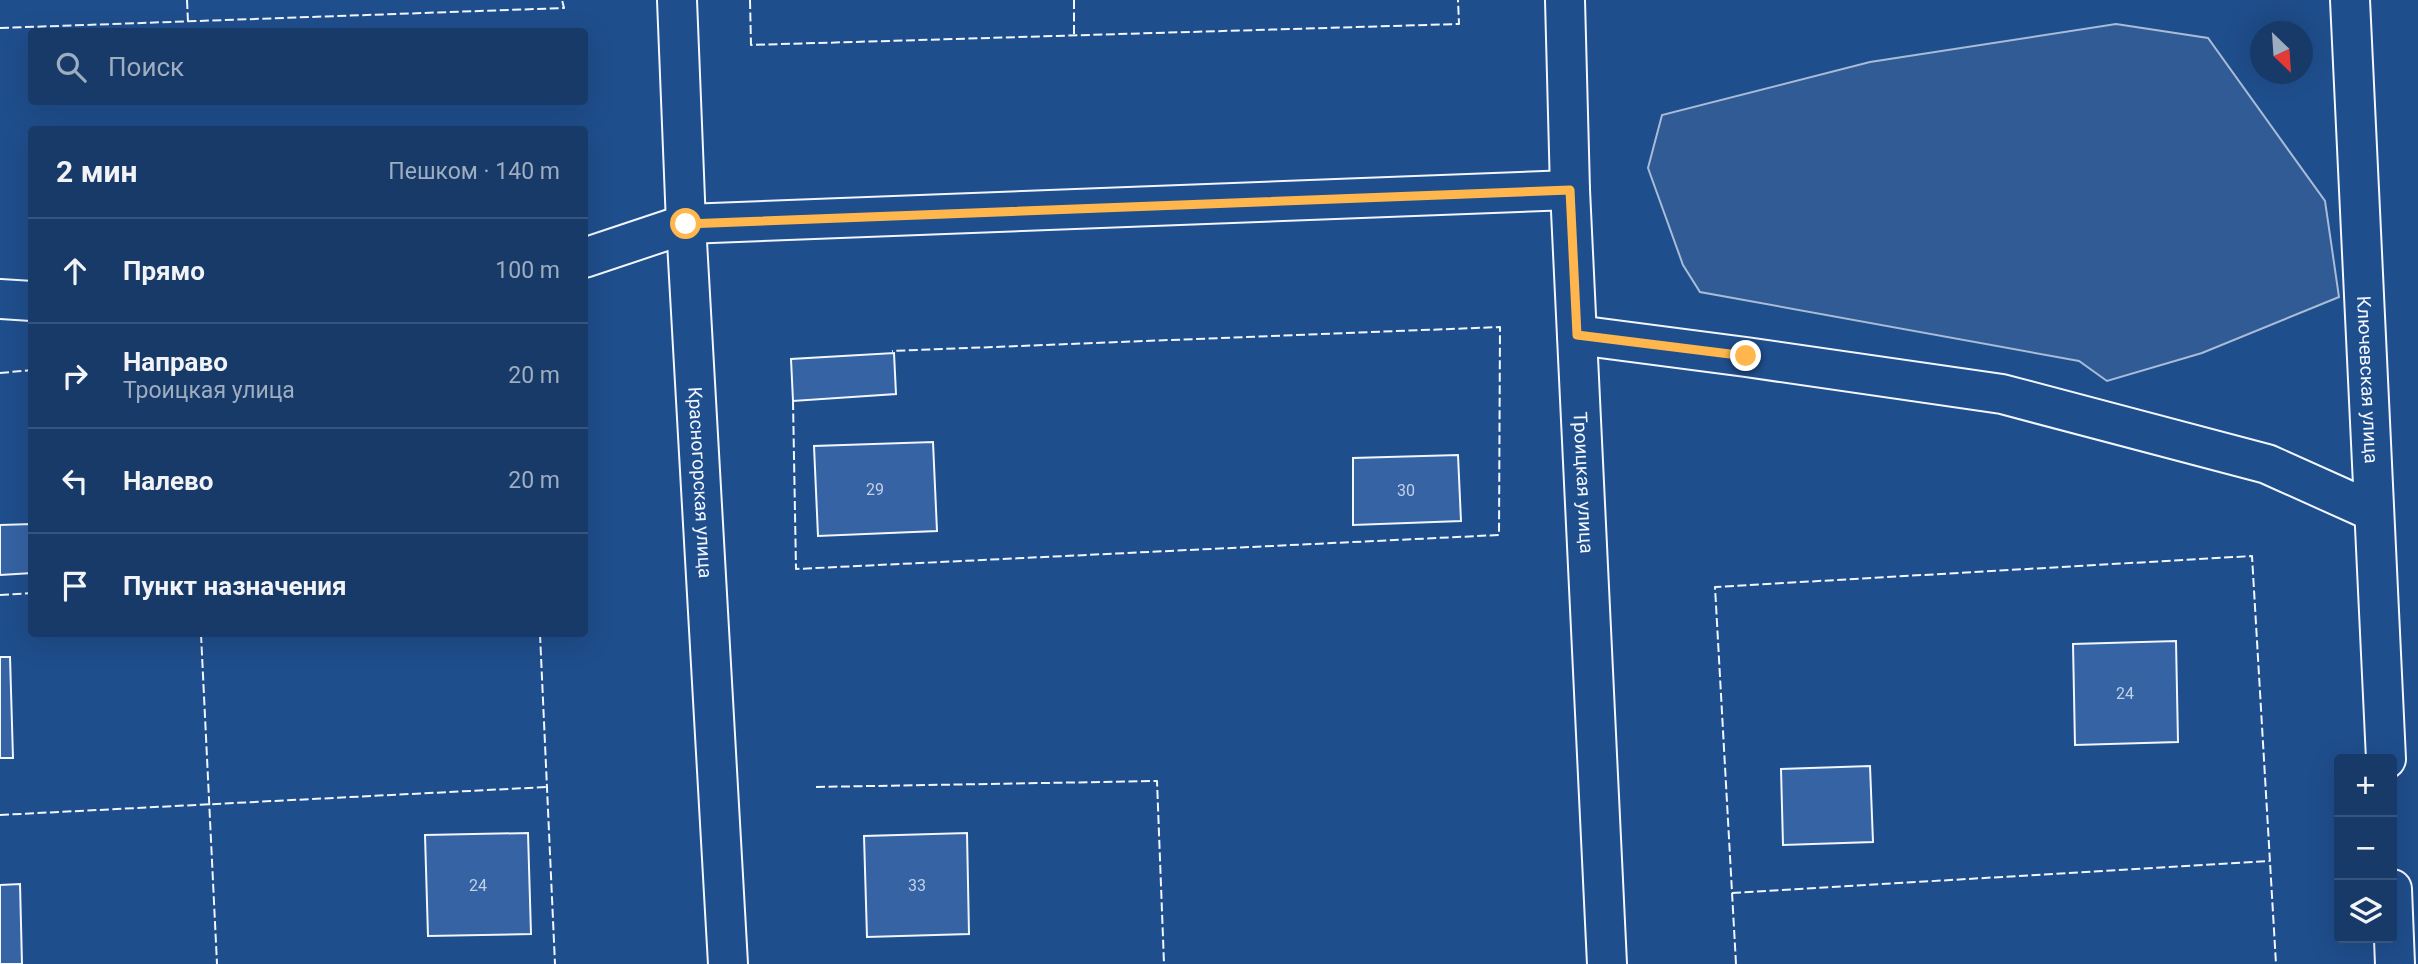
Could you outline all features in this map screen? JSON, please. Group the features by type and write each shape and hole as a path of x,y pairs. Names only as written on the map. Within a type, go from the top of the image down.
{"street":[{"name":"Красногорская улица","path":"677,0 686,224 728,964"},
{"name":"Троицкая улица","path":"1565,0 1570,190 1607,964"},
{"name":"Ключевская улица","path":"2350,0 2386,754"},
{"path":"588,257 686,224 1570,190"},
{"path":"0,299 28,302"},
{"path":"1577,335 1746,356 2002,394 2267,464 2374,512"},
{"path":"2394,943 2395,964"}],"shaded area":[{"path":"2116,24 2208,38 2325,201 2339,297 2202,353 2107,381 2079,361 1700,292 1683,265 1648,168 1662,115 1870,62"}],"building":[{"path":"894,353 896,394 793,401 791,359"},
{"path":"933,442 937,531 818,536 814,446"},
{"path":"1458,455 1461,521 1353,525 1353,458"},
{"path":"28,524 28,573 0,575 0,525"},
{"path":"2176,641 2178,742 2075,745 2073,644"},
{"path":"0,657 10,657 13,758 0,758"},
{"path":"1870,766 1873,842 1783,845 1781,769"},
{"path":"528,833 531,934 428,936 425,835"},
{"path":"967,833 969,934 867,937 864,836"},
{"path":"20,884 22,964 0,964 0,885"}],"fence":[{"path":"187,0 188,22"},
{"path":"0,28 564,8 562,0"},
{"path":"750,0 751,45 1459,24 1458,0"},
{"path":"1074,0 1074,35"},
{"path":"793,401 796,569 1499,535 1500,327 892,351"},
{"path":"0,373 28,370"},
{"path":"1736,964 1715,587 2252,556 2276,964"},
{"path":"0,595 28,593"},
{"path":"201,637 217,964"},
{"path":"540,637 555,964"},
{"path":"816,787 1157,781 1164,964"},
{"path":"0,815 547,787"},
{"path":"1732,893 2270,861"}],"route":[{"path":"686,224 1570,190 1577,335 1746,356"}]}
